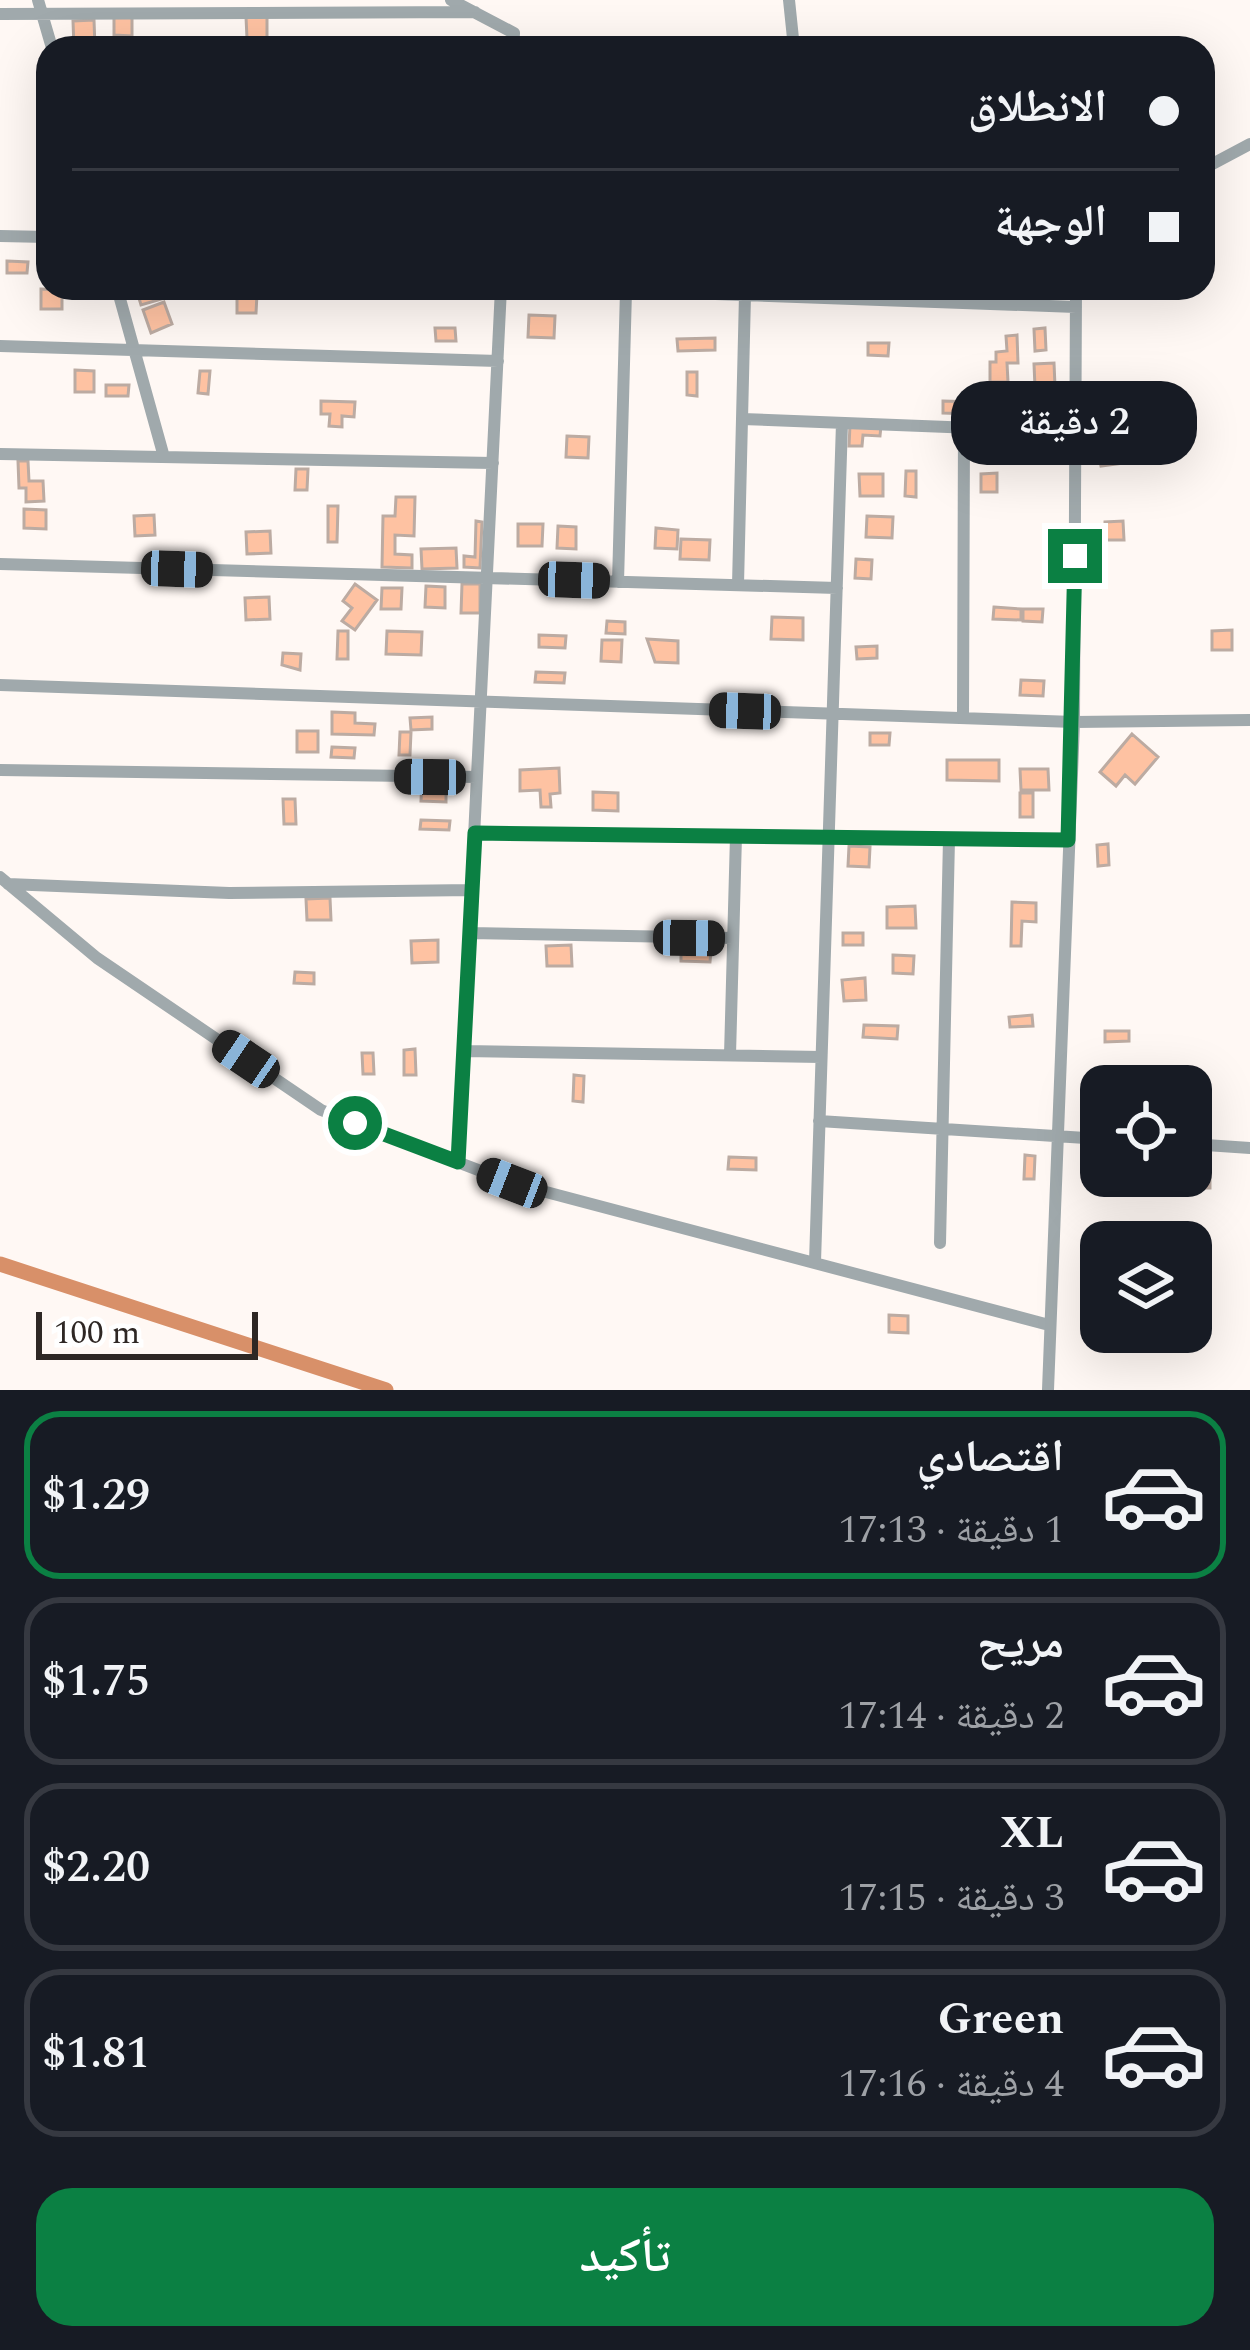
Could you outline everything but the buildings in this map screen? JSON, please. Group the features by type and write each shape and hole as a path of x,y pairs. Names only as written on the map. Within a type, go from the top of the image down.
{"street":[{"path":"38,0 49,36"},
{"path":"451,0 514,36"},
{"path":"788,0 792,36"},
{"path":"0,14 475,13"},
{"path":"1215,163 1250,144"},
{"path":"0,236 36,237"},
{"path":"120,300 164,457"},
{"path":"458,1162 501,300"},
{"path":"618,582 626,300"},
{"path":"737,585 746,300"},
{"path":"945,300 1076,307"},
{"path":"1048,1390 1074,722 1076,300"},
{"path":"0,346 498,361"},
{"path":"742,419 1075,432"},
{"path":"814,1262 842,423"},
{"path":"963,718 964,428"},
{"path":"0,454 493,463"},
{"path":"0,564 837,588"},
{"path":"0,685 1074,722 1250,721"},
{"path":"0,770 477,778"},
{"path":"475,833 1068,840"},
{"path":"730,1055 736,836"},
{"path":"940,1243 949,839"},
{"path":"4,881 229,893 472,890"},
{"path":"4,881 97,958 321,1110 512,1183 1049,1324"},
{"path":"470,933 734,938"},
{"path":"464,1051 821,1057"},
{"path":"819,1121 1080,1137"},
{"path":"1212,1145 1250,1148"}],"waterway":[{"path":"0,1264 386,1390"}],"route":[{"path":"355,1123 458,1162 475,833 1068,840 1075,556"}]}
